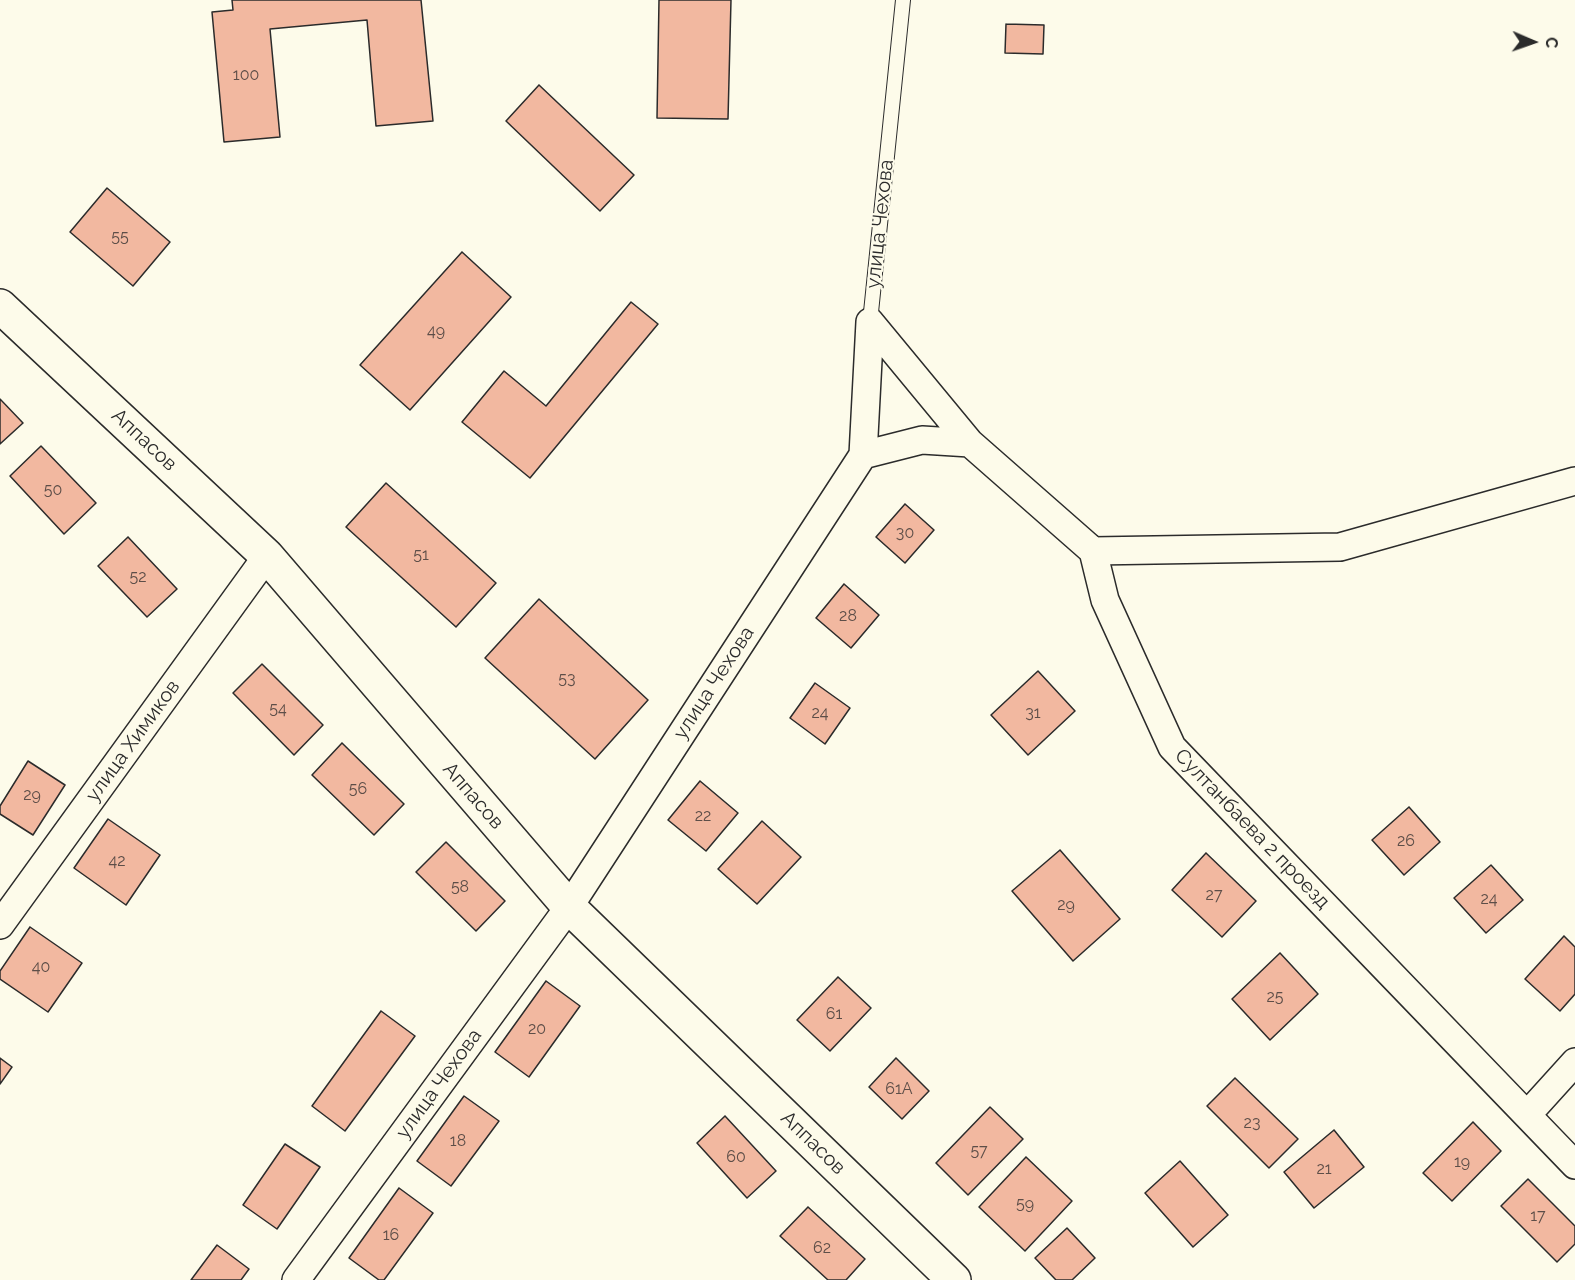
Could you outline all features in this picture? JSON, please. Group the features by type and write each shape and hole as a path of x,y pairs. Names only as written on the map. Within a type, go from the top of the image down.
{"street":[{"name":"Аппасов","path":"0,306 267,556 569,908 954,1280"},
{"path":"870,322 970,443 1093,552 1340,547 1575,481"},
{"name":"улица Чехова","path":"297,1279 569,908 862,455 870,322"},
{"path":"862,455 922,440 970,443"},
{"name":"Султанбаева 2 проезд","path":"1093,552 1105,600 1172,747 1575,1165"},
{"name":"улица Химиков","path":"0,925 267,556"},
{"path":"1527,1115 1575,1062"}],"lane":[{"name":"улица Чехова","path":"870,322 903,0"}],"building":[{"path":"232,0 421,0 433,121 376,126 367,20 270,29 280,137 224,142 212,12 233,10"},
{"path":"659,0 731,0 728,119 657,118"},
{"path":"1006,24 1044,25 1043,54 1005,53"},
{"path":"539,85 634,175 600,211 506,121"},
{"path":"107,188 170,242 133,286 70,232"},
{"path":"462,252 511,297 410,410 360,365"},
{"path":"631,302 658,324 530,478 462,422 504,371 546,406"},
{"path":"0,399 23,423 0,444"},
{"path":"41,446 96,503 64,534 10,476"},
{"path":"386,483 496,583 456,627 346,527"},
{"path":"905,504 934,530 905,563 876,537"},
{"path":"128,537 177,589 147,617 98,566"},
{"path":"844,584 879,615 851,648 816,618"},
{"path":"539,599 648,700 595,759 485,658"},
{"path":"262,664 323,725 294,755 233,693"},
{"path":"1038,671 1075,711 1028,755 991,715"},
{"path":"815,683 850,708 825,744 790,718"},
{"path":"342,743 404,804 374,835 312,775"},
{"path":"28,761 65,785 33,835 0,814 0,806"},
{"path":"700,781 738,813 706,851 668,820"},
{"path":"1409,807 1440,842 1404,875 1372,840"},
{"path":"108,819 160,855 126,905 74,868"},
{"path":"762,821 801,857 757,904 718,869"},
{"path":"446,842 505,901 476,931 416,872"},
{"path":"1060,850 1120,919 1073,961 1012,891"},
{"path":"1206,853 1256,901 1222,937 1172,890"},
{"path":"1491,865 1523,900 1486,933 1454,898"},
{"path":"30,927 82,963 48,1012 0,979 0,971"},
{"path":"1564,936 1575,947 1575,994 1560,1011 1525,979"},
{"path":"1280,953 1318,994 1270,1040 1232,999"},
{"path":"838,977 871,1008 830,1051 797,1020"},
{"path":"546,981 580,1006 529,1077 495,1052"},
{"path":"381,1011 415,1036 345,1131 312,1106"},
{"path":"0,1058 12,1067 0,1084"},
{"path":"896,1058 929,1091 902,1119 869,1087"},
{"path":"1235,1078 1298,1139 1269,1168 1207,1106"},
{"path":"464,1096 499,1121 451,1186 417,1161"},
{"path":"990,1107 1023,1139 968,1195 936,1163"},
{"path":"725,1116 776,1171 747,1198 697,1143"},
{"path":"1473,1122 1501,1151 1452,1201 1423,1173"},
{"path":"1334,1130 1364,1167 1314,1208 1284,1172"},
{"path":"285,1144 320,1167 277,1229 243,1205"},
{"path":"1026,1157 1072,1201 1025,1251 979,1207"},
{"path":"1180,1161 1228,1215 1193,1247 1145,1193"},
{"path":"1528,1179 1575,1226 1575,1244 1557,1262 1501,1206"},
{"path":"399,1188 433,1213 384,1280 379,1280 349,1258"},
{"path":"808,1207 865,1259 846,1280 828,1280 780,1236"},
{"path":"1067,1228 1095,1258 1072,1280 1056,1280 1035,1258"},
{"path":"217,1245 249,1269 241,1280 191,1280"}]}
